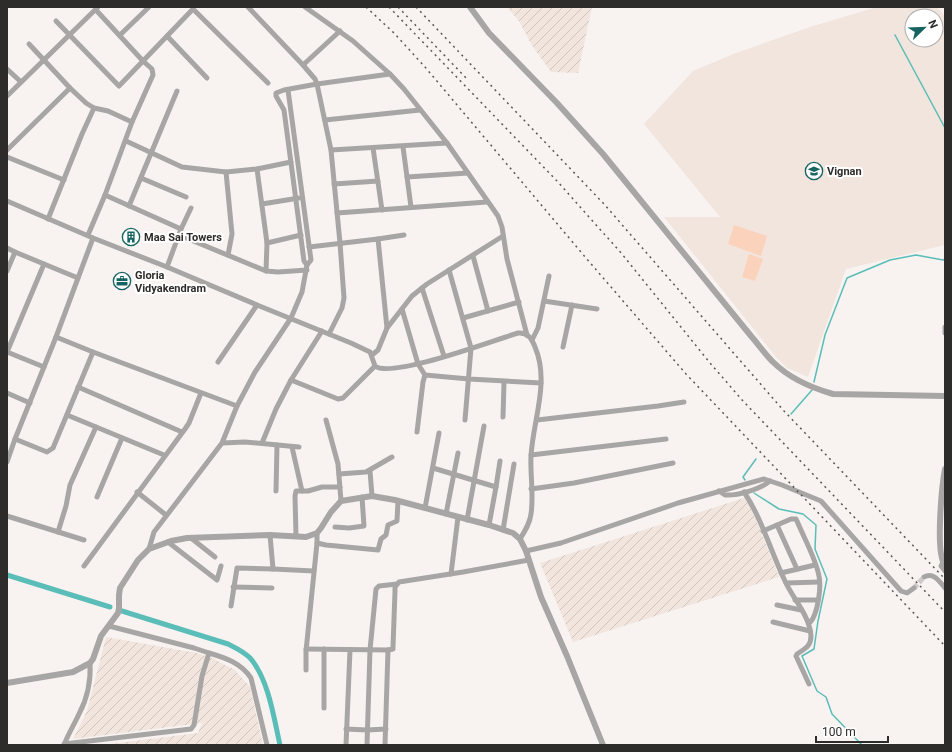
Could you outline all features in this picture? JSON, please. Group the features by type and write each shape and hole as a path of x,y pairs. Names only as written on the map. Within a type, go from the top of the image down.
{"street":[{"path":"120,35 149,7"},
{"path":"248,7 303,65 317,84 331,150 340,243 343,304 329,334"},
{"path":"305,7 340,31 390,74 447,143 498,216 507,258 527,335"},
{"path":"470,7 489,33 599,149 763,351 779,367 793,377 820,390 833,394 945,396"},
{"path":"7,96 97,8 143,61 152,69 153,75 132,122 90,237 78,278 7,462"},
{"path":"56,21 119,86 193,8 268,83"},
{"path":"303,65 340,31"},
{"path":"167,36 207,78"},
{"path":"29,44 86,103 94,108 108,111 132,122"},
{"path":"7,69 21,82"},
{"path":"307,267 304,261 284,110 276,96 276,93 317,84 390,74"},
{"path":"7,150 70,88"},
{"path":"149,549 154,532 222,443 237,406 255,372 291,318 302,292 307,267 311,260 288,90"},
{"path":"129,206 177,91"},
{"path":"48,219 94,108"},
{"path":"324,120 420,110"},
{"path":"126,141 182,167 226,172 291,162"},
{"path":"331,150 403,147 447,143"},
{"path":"403,147 411,208"},
{"path":"373,148 382,210"},
{"path":"7,157 64,180"},
{"path":"258,168 267,243 266,271"},
{"path":"226,172 232,234 228,255"},
{"path":"407,178 468,173"},
{"path":"141,178 186,197"},
{"path":"334,184 378,181"},
{"path":"105,196 181,229"},
{"path":"262,204 302,198"},
{"path":"7,201 90,237 167,266 367,350 372,355 374,366"},
{"path":"337,213 487,202"},
{"path":"167,266 181,229 191,208"},
{"path":"179,235 266,271 278,272 307,267"},
{"path":"267,243 301,235"},
{"path":"309,247 404,235"},
{"path":"372,355 378,350 387,328 412,296 449,270 503,236"},
{"path":"378,239 387,328"},
{"path":"7,248 78,278"},
{"path":"7,271 15,252"},
{"path":"472,256 488,311"},
{"path":"44,264 7,352 44,367"},
{"path":"449,270 471,348 465,420"},
{"path":"532,340 538,328 549,276"},
{"path":"422,288 444,356"},
{"path":"544,301 597,310"},
{"path":"463,318 519,302"},
{"path":"218,362 257,305"},
{"path":"563,347 572,305"},
{"path":"402,309 418,364 425,375 417,432"},
{"path":"945,327 945,333"},
{"path":"262,444 276,409 291,380 322,331"},
{"path":"374,366 385,370 418,364 518,333 523,333 532,340 540,363 541,384 531,455 531,514 525,531 520,539"},
{"path":"56,337 237,406"},
{"path":"15,438 44,451 50,452 93,352"},
{"path":"291,380 338,399 343,398 374,366"},
{"path":"425,375 541,384"},
{"path":"503,417 504,382"},
{"path":"78,387 182,432"},
{"path":"7,393 30,403"},
{"path":"84,566 182,432 188,423 201,393"},
{"path":"537,420 684,402"},
{"path":"67,415 164,455"},
{"path":"326,420 334,447 339,474 341,501"},
{"path":"467,520 484,426"},
{"path":"58,532 66,506 70,485 96,427"},
{"path":"425,508 439,433"},
{"path":"97,497 122,438"},
{"path":"531,455 666,439"},
{"path":"222,443 245,442 299,447"},
{"path":"276,491 277,445"},
{"path":"292,446 302,491"},
{"path":"446,514 458,453"},
{"path":"339,474 370,471 392,457"},
{"path":"489,526 500,461"},
{"path":"531,489 673,463"},
{"path":"503,530 514,464"},
{"path":"433,468 496,487"},
{"path":"945,469 940,533 940,550 944,564 941,566 945,571"},
{"path":"370,471 372,496"},
{"path":"526,552 561,543 678,503 764,479 821,501 901,591 907,593 914,588"},
{"path":"719,491 725,495 744,492 764,486 770,481"},
{"path":"296,536 296,491 308,491 322,487 340,487"},
{"path":"137,492 166,515"},
{"path":"744,492 753,506 781,573 808,623 810,643 808,647 796,656 809,684"},
{"path":"7,683 73,672 90,663 93,659 101,636 120,608 120,588 138,560 149,549 168,542 191,538 270,535 306,537 317,533 331,512 341,501 372,496 425,508 503,530 513,533 520,539 529,560 541,597 603,745"},
{"path":"335,527 360,528 364,526 362,497"},
{"path":"317,543 378,550 381,539 386,535 388,524 397,521 398,501"},
{"path":"7,516 84,540"},
{"path":"451,574 458,517"},
{"path":"764,531 791,519 796,519 815,565 819,582 818,600 814,618 808,623"},
{"path":"777,525 797,570"},
{"path":"306,670 306,649 317,533"},
{"path":"270,535 273,569"},
{"path":"191,538 215,558"},
{"path":"168,542 217,580 221,566"},
{"path":"367,745 370,650 376,589 379,586 397,584 402,581 529,560"},
{"path":"781,573 815,565"},
{"path":"231,606 237,568 314,571"},
{"path":"924,577 932,575 945,588"},
{"path":"786,583 819,582"},
{"path":"306,649 393,649 395,592 397,584"},
{"path":"234,587 272,588"},
{"path":"795,600 818,600"},
{"path":"776,605 801,610"},
{"path":"773,622 810,631"},
{"path":"109,626 194,648 238,664 251,678 267,745"},
{"path":"324,649 324,708"},
{"path":"346,745 350,650"},
{"path":"385,745 388,650"},
{"path":"64,744 191,729 194,725 202,676 209,653"},
{"path":"64,744 80,713 85,699 91,675 90,663"},
{"path":"346,729 386,729"}],"shaded area":[{"path":"507,7 592,7 578,73 551,72 531,44 519,21"},
{"name":"Vignan","path":"877,7 937,7 938,8 904,8 904,48 944,48 944,15 945,16 945,245 846,269 808,377 787,368 776,357 664,217 720,217 644,124 693,71 736,53 810,27"},
{"path":"734,225 767,236 761,256 728,244"},
{"path":"749,254 763,259 755,281 742,277"},
{"path":"747,497 779,577 573,642 540,563"},
{"path":"106,637 197,653 214,659 235,670 250,687 263,745 102,745 198,733 202,723 73,739 87,711"}],"waterway":[{"path":"895,35 945,128"},
{"path":"814,382 825,335 847,278 890,260 916,255 943,260 945,259"},
{"path":"791,414 812,390"},
{"path":"745,480 743,477 756,459"},
{"path":"754,493 779,509 803,514 816,525 815,549 827,579 814,649 802,656 817,691 826,697 832,714 862,745"},
{"path":"7,575 110,607"},
{"path":"122,611 228,644 246,654 257,668 267,689 280,745"}],"tunnel":[{"path":"914,588 924,577"}],"railway":[{"path":"366,7 394,33 425,67 686,374 945,646"},
{"path":"389,7 557,181 622,254 710,363 743,401 945,612"},
{"path":"398,7 468,80"},
{"path":"416,7 604,204 784,411 945,579"}],"place":[{"name":"Vignan","path":"814,171"},
{"name":"Maa Sai Towers","path":"131,237"},
{"name":"Gloria Vidyakendram","path":"122,281"}]}
